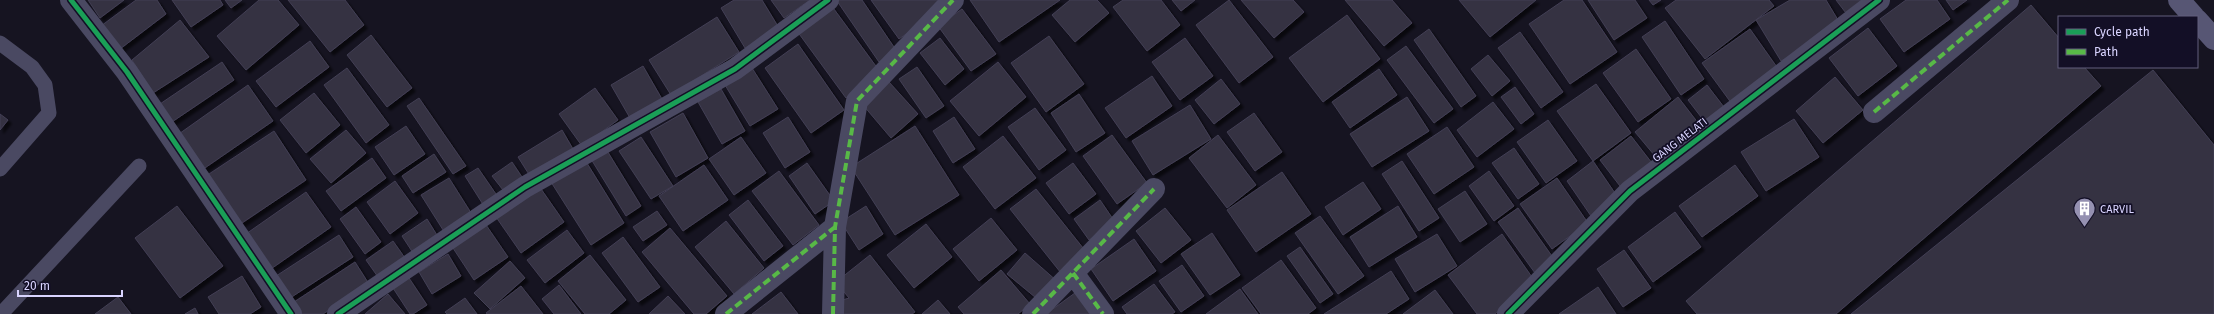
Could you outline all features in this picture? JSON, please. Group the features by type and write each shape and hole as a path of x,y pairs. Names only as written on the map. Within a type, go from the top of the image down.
{"street":[{"path":"71,0 127,72 291,314"},
{"path":"338,314 525,187 735,70 828,0"},
{"path":"833,314 835,227 857,101 953,0"},
{"name":"GANG MELATI","path":"1508,314 1630,191 1879,0"},
{"path":"1874,112 2008,0"},
{"path":"2179,0 2193,16"},
{"path":"2198,21 2214,39"},
{"path":"1033,314 1154,189"},
{"path":"726,314 835,227"},
{"path":"1073,272 1103,314"}],"lane":[{"path":"0,43 32,67 45,85 49,113 0,169"},
{"path":"1,314 139,166"}],"building":[{"path":"88,0 124,0 100,18"},
{"path":"136,0 157,0 166,14 120,49 101,26"},
{"path":"172,0 220,0 223,5 191,27"},
{"path":"225,0 242,0 231,8"},
{"path":"259,0 278,0 299,25 246,70 217,36"},
{"path":"288,0 345,0 364,25 330,52"},
{"path":"734,0 762,0 779,28 745,48 721,8"},
{"path":"771,0 810,0 784,18"},
{"path":"862,0 896,50 879,62 837,1"},
{"path":"871,0 939,0 944,7 899,39"},
{"path":"970,0 1060,0 999,42"},
{"path":"1070,0 1097,0 1109,13 1075,42 1052,15"},
{"path":"1123,0 1161,0 1180,25 1147,51 1113,7"},
{"path":"1172,0 1195,0 1181,11"},
{"path":"1229,0 1273,57 1239,83 1196,25"},
{"path":"1241,0 1293,0 1304,12 1274,38"},
{"path":"1345,0 1392,0 1412,23 1384,46"},
{"path":"1459,0 1536,0 1490,37"},
{"path":"1564,0 1582,0 1617,52 1570,84 1529,24"},
{"path":"1588,0 1635,0 1647,18 1614,40"},
{"path":"1649,0 1661,0 1653,5"},
{"path":"1676,0 1769,0 1774,6 1705,59 1665,8"},
{"path":"1790,0 1826,0 1841,25 1781,61 1756,20"},
{"path":"1836,0 1866,0 1849,17"},
{"path":"1906,0 1937,0 1950,19 1904,52 1880,19"},
{"path":"1946,0 1967,0 1953,10"},
{"path":"831,5 881,73 846,98 797,31"},
{"path":"2031,5 2058,37 2058,68 2085,68 2101,86 1836,314 1697,314 1686,301"},
{"path":"962,9 996,54 971,71 938,26"},
{"path":"1347,15 1380,59 1323,102 1289,58"},
{"path":"717,17 739,52 671,95 649,60"},
{"path":"180,20 209,57 153,93 132,60"},
{"path":"1665,21 1704,79 1681,95 1642,37"},
{"path":"1868,28 1897,66 1858,96 1829,58"},
{"path":"1429,29 1476,96 1461,107 1414,40"},
{"path":"1750,29 1779,70 1732,104 1702,63"},
{"path":"1520,32 1563,92 1541,108 1498,48"},
{"path":"371,35 412,88 387,107 347,55"},
{"path":"1049,36 1084,84 1046,112 1011,63"},
{"path":"940,38 964,69 945,85 920,53"},
{"path":"1185,38 1213,76 1180,100 1152,62"},
{"path":"310,41 329,67 276,107 256,81"},
{"path":"798,44 844,110 811,133 765,68"},
{"path":"1406,46 1453,109 1434,123 1387,60"},
{"path":"1636,49 1671,99 1638,122 1603,73"},
{"path":"1488,55 1510,81 1492,96 1471,69"},
{"path":"222,62 234,80 166,126 154,108"},
{"path":"998,62 1026,97 979,136 950,101"},
{"path":"643,66 662,99 630,118 611,85"},
{"path":"917,67 944,106 926,118 899,79"},
{"path":"347,68 389,125 366,143 324,85"},
{"path":"752,68 778,109 750,126 725,85"},
{"path":"1379,69 1397,95 1350,128 1332,102"},
{"name":"CARVIL","path":"2153,70 2214,145 2214,314 1851,314"},
{"path":"1152,76 1172,106 1126,138 1105,108"},
{"path":"1835,77 1863,110 1823,143 1796,111"},
{"path":"1221,79 1240,104 1214,124 1195,100"},
{"path":"889,82 918,114 891,138 863,105"},
{"path":"1596,84 1631,133 1593,161 1557,111"},
{"path":"248,85 273,121 199,172 176,136"},
{"path":"1707,85 1727,111 1708,126 1688,100"},
{"path":"1515,87 1534,114 1521,124 1501,97"},
{"path":"595,88 618,120 582,146 559,114"},
{"path":"721,89 745,131 722,144 698,102"},
{"path":"314,93 340,125 306,153 280,120"},
{"path":"1079,94 1105,133 1076,152 1051,113"},
{"path":"1407,97 1429,131 1372,167 1350,134"},
{"path":"1678,97 1702,128 1660,162 1635,132"},
{"path":"419,98 466,166 453,174 407,106"},
{"path":"1493,102 1514,129 1477,157 1457,130"},
{"path":"1190,105 1211,139 1153,175 1132,141"},
{"path":"1035,108 1066,150 1039,170 1008,127"},
{"path":"683,113 708,158 676,177 650,132"},
{"path":"1254,113 1282,152 1255,171 1227,132"},
{"path":"0,114 8,120 0,130"},
{"path":"788,117 810,152 785,168 763,133"},
{"path":"954,117 975,149 953,163 933,131"},
{"path":"1794,119 1819,157 1766,191 1741,152"},
{"path":"1548,120 1577,161 1546,183 1517,142"},
{"path":"406,126 425,154 394,175 375,147"},
{"path":"915,126 959,195 895,235 851,167"},
{"path":"1447,127 1474,167 1434,194 1407,154"},
{"path":"346,130 366,153 331,183 310,159"},
{"path":"562,130 573,149 530,176 518,157"},
{"path":"274,131 306,180 239,225 206,176"},
{"path":"1112,135 1147,183 1117,204 1083,156"},
{"path":"1218,135 1256,185 1227,208 1189,158"},
{"path":"1003,136 1036,178 995,209 963,167"},
{"path":"1631,136 1655,167 1623,190 1600,160"},
{"path":"641,137 673,186 651,199 619,151"},
{"path":"741,137 766,173 734,195 709,159"},
{"path":"1514,148 1539,184 1518,199 1492,163"},
{"path":"606,149 641,206 626,216 591,159"},
{"path":"434,154 446,172 413,193 402,176"},
{"path":"372,158 386,178 341,211 326,191"},
{"path":"585,160 624,223 591,245 551,182"},
{"path":"1402,161 1439,218 1419,231 1382,174"},
{"path":"1593,161 1617,196 1591,216 1567,181"},
{"path":"512,162 522,177 503,190 492,176"},
{"path":"807,163 834,201 815,214 789,176"},
{"path":"1073,163 1096,194 1069,214 1046,183"},
{"path":"704,165 728,200 683,231 659,196"},
{"path":"1735,165 1758,196 1702,237 1679,206"},
{"path":"478,168 498,197 484,206 465,176"},
{"path":"779,171 819,225 793,245 752,191"},
{"path":"1489,171 1514,206 1494,221 1469,186"},
{"path":"1282,172 1311,214 1256,252 1227,210"},
{"path":"449,178 473,216 445,233 421,195"},
{"path":"1557,178 1588,223 1552,249 1520,204"},
{"path":"395,181 418,213 390,234 367,202"},
{"path":"1363,182 1381,209 1343,235 1325,207"},
{"path":"539,186 564,222 521,253 496,217"},
{"path":"1036,189 1087,253 1061,273 1010,209"},
{"path":"1465,191 1487,224 1460,242 1438,209"},
{"path":"306,192 331,227 268,271 243,236"},
{"path":"748,200 783,246 764,261 729,215"},
{"path":"1100,200 1115,222 1089,240 1074,219"},
{"path":"177,206 223,266 180,298 135,238"},
{"path":"866,206 883,234 859,250 841,222"},
{"path":"1398,206 1417,237 1369,267 1350,237"},
{"path":"356,207 381,242 365,254 340,219"},
{"path":"1165,208 1191,240 1161,263 1136,231"},
{"path":"1518,208 1554,259 1535,273 1498,222"},
{"path":"657,211 667,225 643,241 633,227"},
{"path":"1675,212 1701,247 1653,282 1628,247"},
{"path":"1320,216 1364,276 1338,294 1295,233"},
{"path":"991,218 1017,250 979,281 953,249"},
{"path":"427,219 440,240 415,256 402,236"},
{"path":"726,221 764,268 734,294 695,247"},
{"path":"484,222 508,257 474,280 451,245"},
{"path":"926,224 952,257 914,288 887,255"},
{"path":"670,228 727,296 706,314 694,314 642,252"},
{"path":"567,230 584,253 545,283 527,260"},
{"path":"1212,233 1240,275 1210,295 1181,254"},
{"path":"1437,234 1457,266 1415,292 1395,259"},
{"path":"1502,234 1534,280 1495,314 1477,314 1448,275"},
{"path":"339,235 353,257 287,300 273,278"},
{"path":"623,237 660,287 638,302 602,253"},
{"path":"1134,239 1156,271 1113,301 1091,269"},
{"path":"393,241 405,258 378,277 366,260"},
{"path":"1300,247 1333,294 1320,303 1287,256"},
{"path":"1624,250 1651,288 1623,307 1597,269"},
{"path":"1025,253 1058,282 1041,302 1007,274"},
{"path":"448,254 461,276 432,294 419,272"},
{"path":"590,255 626,300 609,314 585,314 558,281"},
{"path":"870,255 915,312 912,314 839,314 836,302 849,298 836,282"},
{"path":"1281,260 1316,308 1308,314 1261,314 1242,288"},
{"path":"510,261 525,278 490,309 474,293"},
{"path":"355,262 369,284 323,314 297,314 291,304"},
{"path":"1182,265 1204,296 1181,312 1159,281"},
{"path":"1001,270 1030,304 1018,314 964,314 958,307"},
{"path":"1391,271 1409,299 1386,314 1324,314"},
{"path":"242,276 261,307 250,314 219,314 208,297"},
{"path":"409,278 427,305 413,314 410,314 393,288"},
{"path":"1154,284 1175,312 1172,314 1127,314 1122,307"},
{"path":"559,285 581,314 554,314 542,299"},
{"path":"521,286 543,314 486,313"},
{"path":"1598,287 1616,314 1559,314"},
{"path":"1240,289 1258,314 1206,314"},
{"path":"1079,290 1097,314 1046,314"},
{"path":"1435,290 1453,314 1403,314"},
{"path":"781,292 798,314 752,314"},
{"path":"388,294 405,314 365,314"},
{"path":"668,296 685,314 649,314"},
{"path":"118,297 131,314 95,314"},
{"path":"465,298 477,314 447,314 445,312"},
{"path":"938,300 950,314 922,314"},
{"path":"195,308 198,314 185,314"}],"marked path":[{"path":"833,314 835,227 857,101 953,0"},
{"path":"1874,112 2008,0"},
{"path":"1033,314 1154,189"},
{"path":"726,314 835,227"},
{"path":"1073,273 1103,314"}],"cycle path":[{"path":"71,0 127,72 291,314"},
{"path":"338,314 525,187 735,69 828,0"},
{"path":"1508,314 1630,191 1879,0"}],"place":[{"name":"CARVIL","path":"2085,228"}]}
